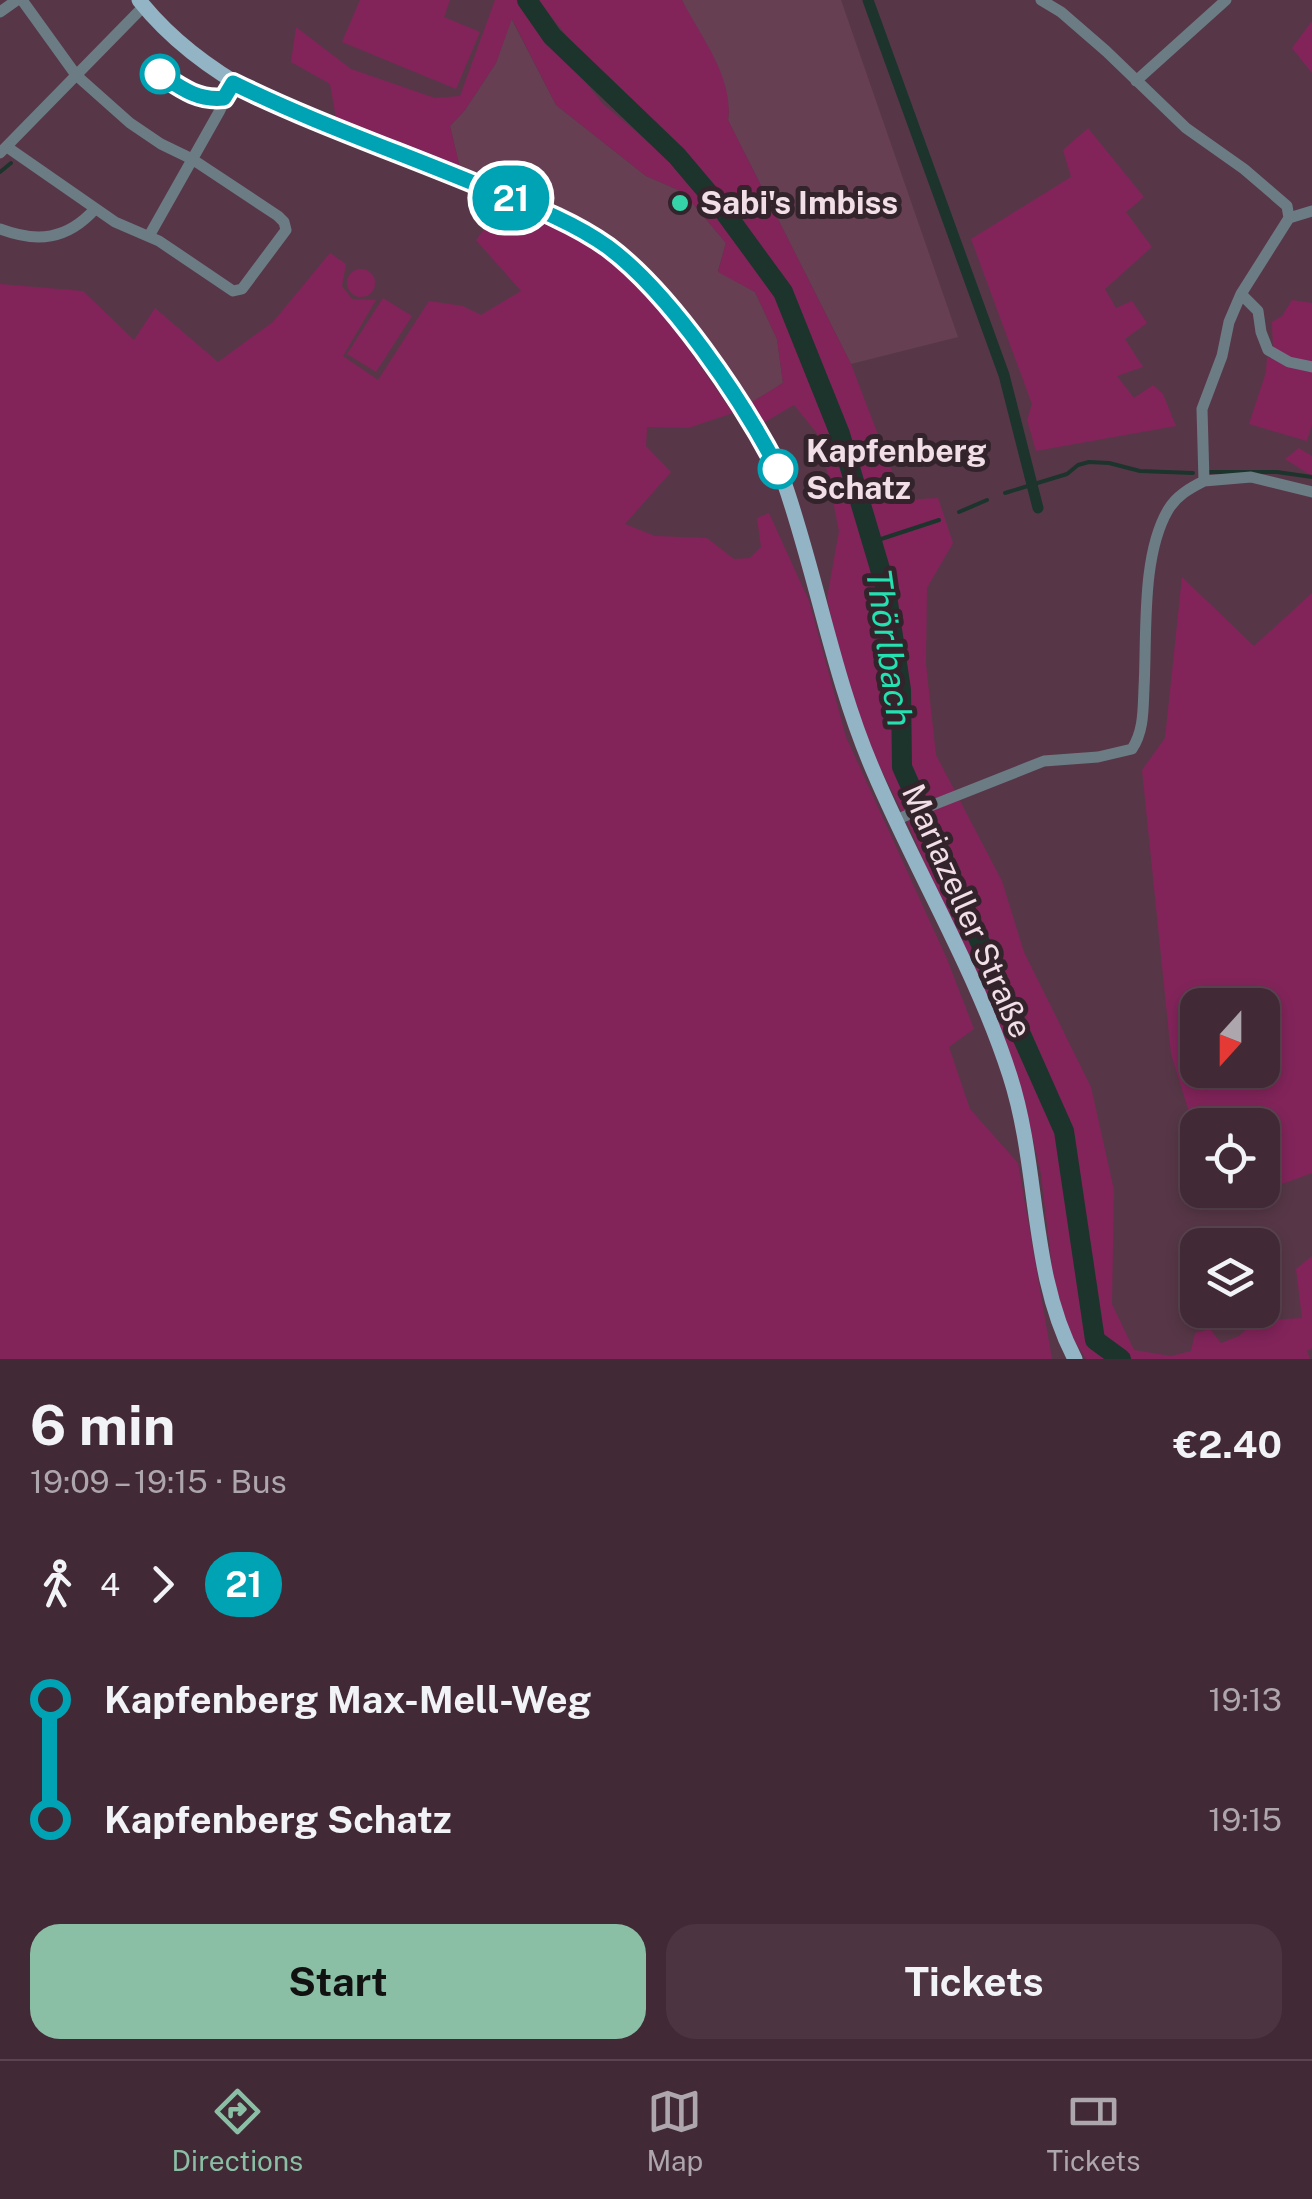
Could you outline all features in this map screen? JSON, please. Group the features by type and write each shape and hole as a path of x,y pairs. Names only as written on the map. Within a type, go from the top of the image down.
{"main road":[{"name":"Mariazeller Straße","path":"141,3 192,53 233,83 561,220 610,248 660,299 746,415 783,478 854,722 1011,1078 1034,1181 1050,1296 1075,1359"}],"street":[{"path":"0,12 19,0 76,75 130,123 161,144 192,158 284,222 286,230 236,292 148,236 115,222 4,150 76,75 141,3"},
{"path":"1041,0 1062,12 1186,128 1244,169 1287,206 1289,218"},
{"path":"1136,81 1226,0"},
{"path":"148,236 233,83"},
{"path":"0,228 37,240 50,238 95,209"},
{"path":"1204,481 1202,410 1241,294 1289,218 1312,211"},
{"path":"1241,294 1258,311 1268,350 1289,362 1312,367"},
{"path":"898,819 1044,761 1098,757 1132,749 1143,712 1151,570 1168,508 1184,492 1204,481 1251,477 1312,492"}],"shaded area":[{"path":"360,0 450,0 444,17 480,32 456,89 342,42"},
{"path":"495,0 520,0 603,104 708,198 768,281 813,384 871,564 892,662 899,769 1049,1114 1068,1169 1087,1335 1110,1359 1086,1359 1068,1331 1054,1284 1041,1174 1025,1104 909,826 863,733 843,674 827,598 839,531 820,437 794,405 760,425 749,404 783,383 777,339 755,292 718,272 726,243 683,192 646,176 556,105 512,19 496,63 450,126 460,168 336,118 330,84 291,62 296,27 351,69 435,98 460,96"},
{"path":"538,0 682,0 721,73 728,120 851,364 903,500 938,498 953,543 927,588 926,664 936,755 1002,881 1024,952 1091,1087 1114,1190 1112,1304 1134,1350 1171,1356 1191,1351 1195,1333 1210,1329 1221,1343 1248,1328 1280,1328 1280,1319 1302,1318 1296,1269 1312,1256 1312,1348 1307,1351 1310,1359 1131,1359 1102,1339 1073,1145 1055,1093 907,763 909,686 891,586 873,515 827,380 788,289 692,159 581,54"},
{"path":"682,0 841,0 958,337 851,364 728,120 729,110"},
{"path":"511,18 556,105 646,176 683,192 726,243 718,271 755,292 777,339 783,383 749,404 697,335 570,219 460,168 450,126 496,63"},
{"path":"1312,21 1312,73 1292,48"},
{"path":"1088,128 1144,197 1126,212 1152,247 1105,289 1116,308 1132,301 1147,323 1125,339 1143,367 1117,376 1134,398 1153,385 1163,394 1176,426 1036,451 1027,420 1032,404 971,239 1071,177 1063,150"},
{"path":"502,206 582,241 625,273 675,331 733,413 688,428 647,427 646,446 671,472 625,524 655,536 707,538 734,559 750,558 761,547 757,518 769,513 809,601 846,737 947,959 974,1029 949,1047 970,1109 1018,1163 1052,1359 0,1359 0,284 83,291 134,340 155,308 218,362 273,322 330,253 346,264 342,286 352,299 376,300 343,356 378,380 429,301 463,306 481,315 521,291 476,240"},
{"path":"361,269 371,273 375,283 371,293 361,297 351,293 347,283 351,273"},
{"path":"383,298 412,316 376,372 347,354"},
{"path":"1292,300 1312,303 1312,363 1282,357 1273,349 1272,322 1282,316"},
{"path":"1267,357 1312,370 1312,424 1307,441 1249,424"},
{"path":"1299,448 1312,456 1312,476 1285,459"},
{"path":"1182,577 1254,646 1312,593 1312,1173 1280,1185 1280,1108 1188,1108 1182,1088 1280,1088 1280,988 1180,988 1180,1083 1171,1054 1142,770 1165,738"}],"waterway":[{"name":"Thörlbach","path":"527,0 552,36 677,156 783,292 840,434 886,589 901,690 902,767 1064,1131 1095,1340 1121,1359"},
{"path":"868,0 1004,375 1038,508"},
{"path":"0,172 11,163"},
{"path":"1005,493 1067,474 1089,462 1140,471 1193,473"},
{"path":"1209,472 1277,472 1312,477"},
{"path":"959,512 987,500"},
{"path":"872,542 939,520"}],"bus line":[{"name":"21","path":"160,74 184,90 210,100 224,98 233,83 561,220 610,248 674,314 778,469"}],"place":[{"name":"Sabi's Imbiss","path":"680,203"},
{"name":"Kapfenberg Schatz","path":"778,469"}]}
